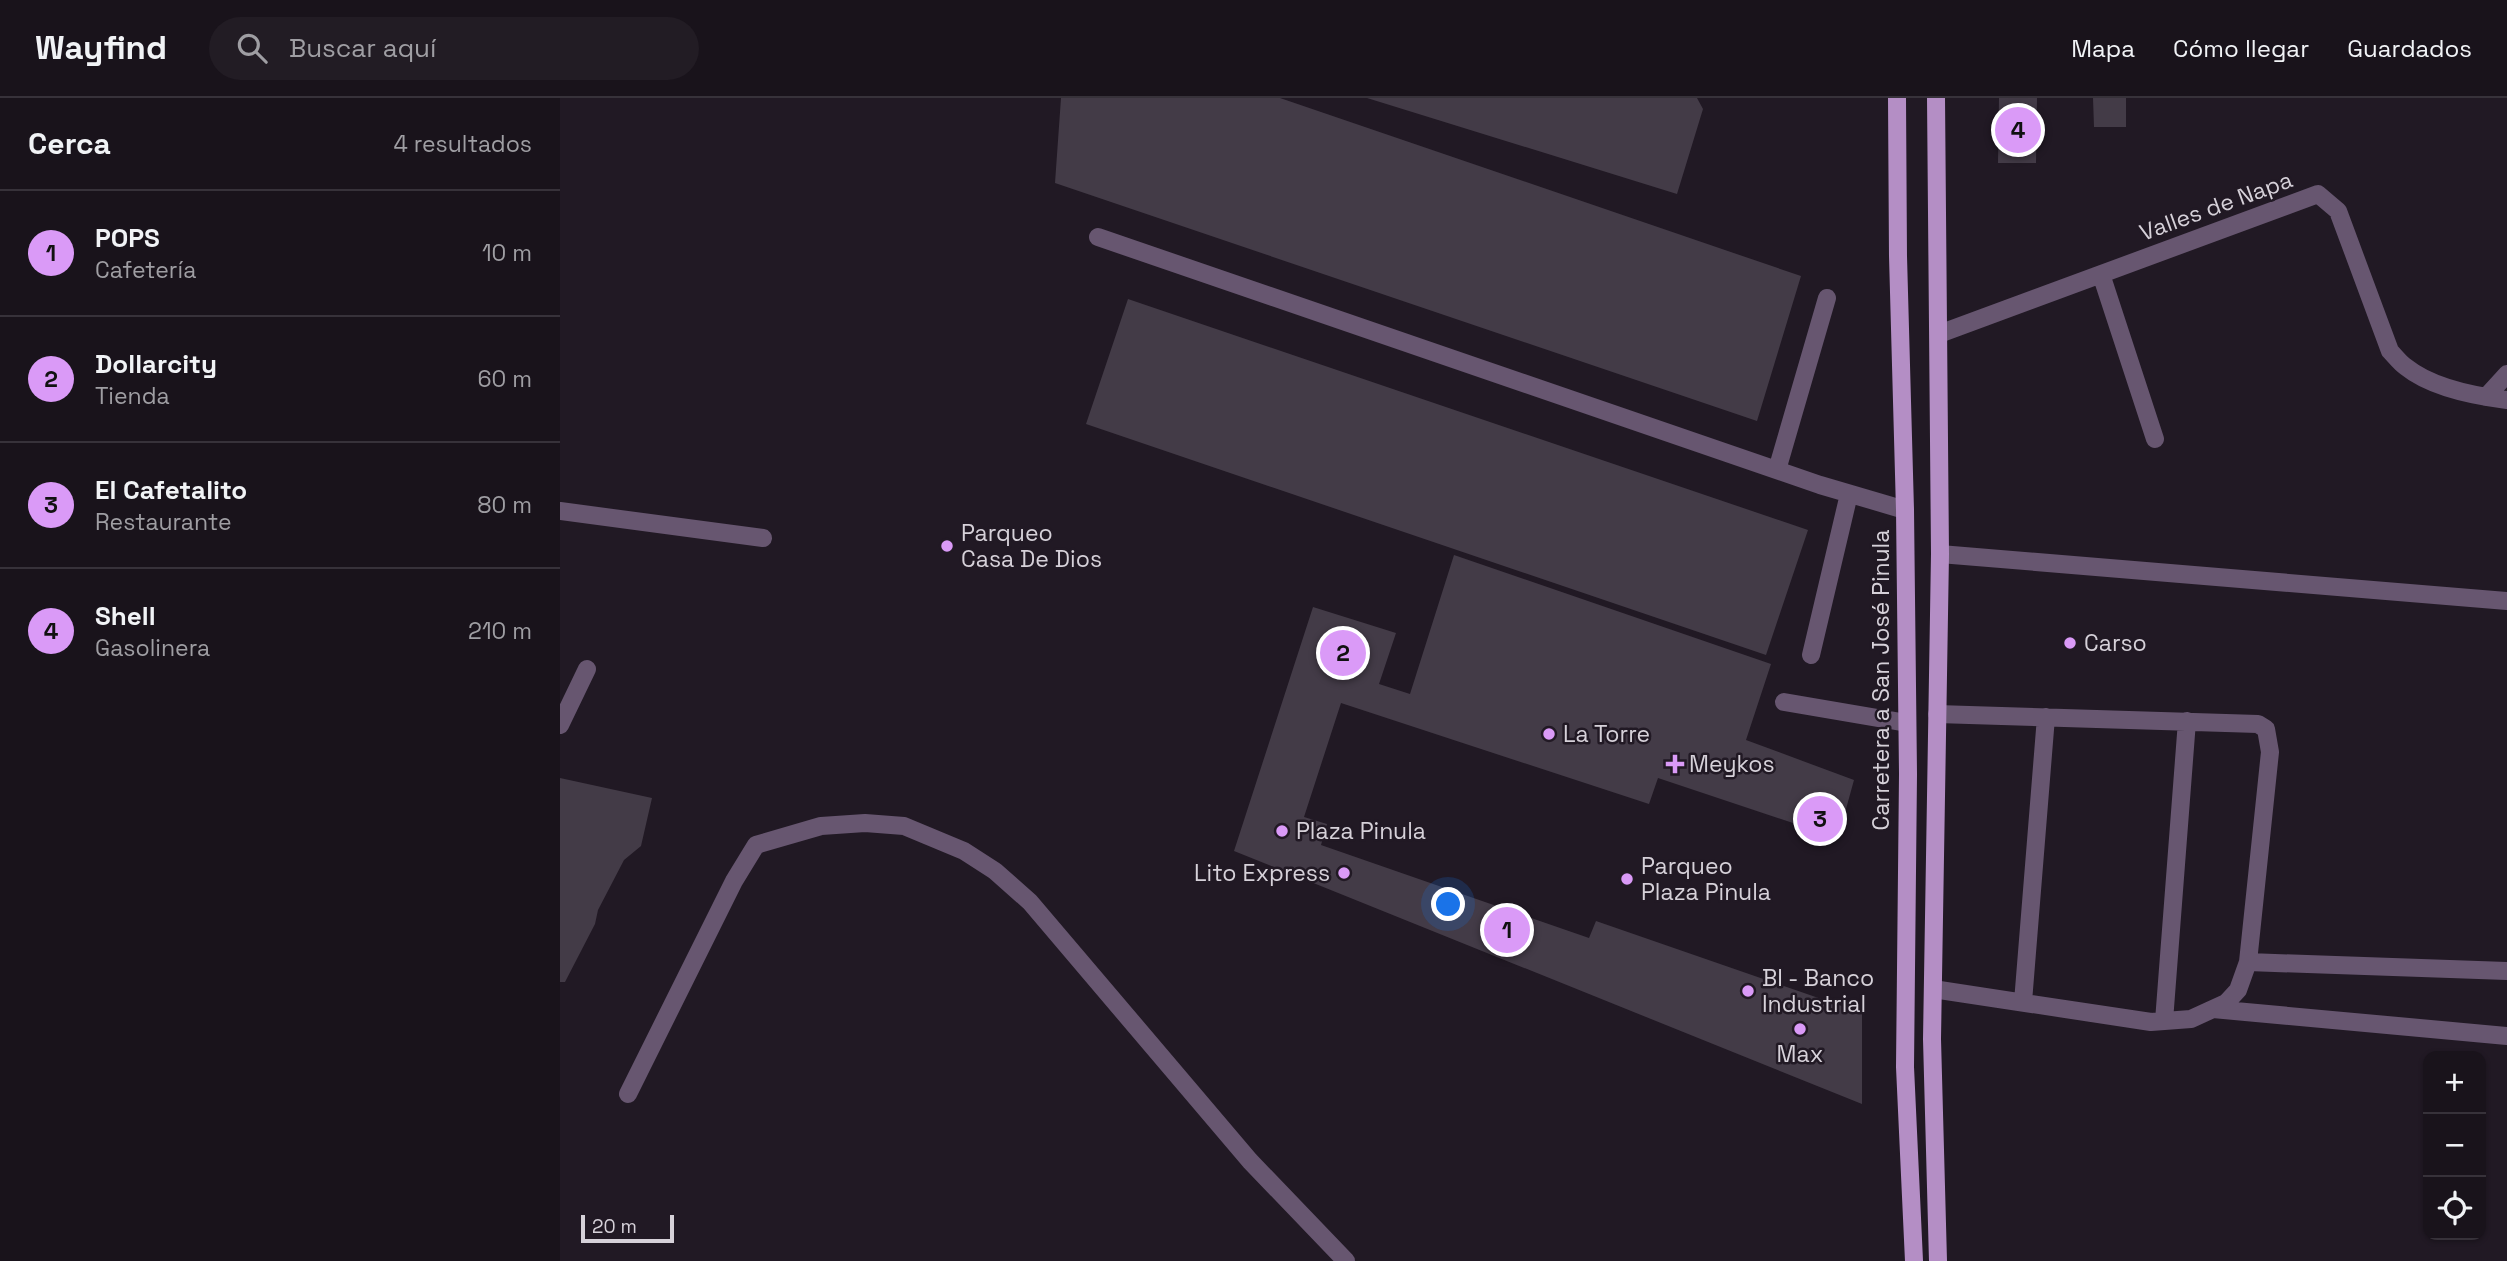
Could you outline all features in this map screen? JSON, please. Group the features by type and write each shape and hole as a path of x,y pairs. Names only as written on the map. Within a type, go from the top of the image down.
{"main road":[{"name":"Carretera a San José Pinula","path":"1897,98 1907,723 1904,1019 1907,1155 1914,1261"},
{"path":"1937,98 1940,554 1933,989 1938,1261"}],"street":[{"name":"Valles de Napa","path":"1939,334 2318,194 2338,211 2390,351 2406,368 2434,383 2507,400"},
{"path":"1098,237 1777,470 1905,510"},
{"path":"2101,274 2155,439"},
{"path":"1777,470 1827,298"},
{"path":"2486,397 2507,374"},
{"path":"1811,655 1849,494"},
{"path":"560,511 764,538"},
{"path":"1940,554 2507,601"},
{"path":"560,725 587,669"},
{"path":"1784,702 1907,723"},
{"path":"1933,989 2151,1022 2191,1019 2227,1003 2238,990 2248,962 2270,752 2266,729 2258,724 1937,714"},
{"path":"2023,1002 2046,717"},
{"path":"2164,1021 2187,721"},
{"path":"628,1094 734,881 757,845 821,826 865,823 904,825 964,850 995,871 1030,902 1251,1161 1346,1261"},
{"path":"2248,962 2507,971"},
{"path":"2213,1009 2507,1036"}],"building":[{"path":"1061,98 1280,98 1801,276 1757,421 1055,183"},
{"path":"1367,98 1697,98 1703,109 1677,194"},
{"path":"1999,98 2037,98 2036,163 1998,163"},
{"path":"2093,98 2126,98 2126,127 2094,127"},
{"path":"1128,299 1808,530 1766,655 1086,424"},
{"name":"Plaza Pinula","path":"1454,555 1771,664 1746,740 1854,780 1838,838 1658,778 1649,804 1341,703 1304,817 1327,824 1321,845 1589,938 1596,921 1862,1013 1862,1104 1234,851 1313,607 1396,633 1379,684 1410,694"},
{"path":"560,778 652,798 641,846 624,860 565,982 560,982"}],"place":[{"name":"Shell","path":"2018,130"},
{"name":"Parqueo Casa De Dios","path":"947,546"},
{"name":"Carso","path":"2070,643"},
{"name":"Dollarcity","path":"1343,653"},
{"name":"La Torre","path":"1549,734"},
{"name":"Meykos","path":"1675,764"},
{"name":"El Cafetalito","path":"1820,819"},
{"name":"Plaza Pinula","path":"1282,831"},
{"name":"Lito Express","path":"1344,873"},
{"name":"Parqueo Plaza Pinula","path":"1627,879"},
{"name":"POPS","path":"1507,930"},
{"name":"BI - Banco Industrial","path":"1748,991"},
{"name":"Max","path":"1800,1029"}]}
